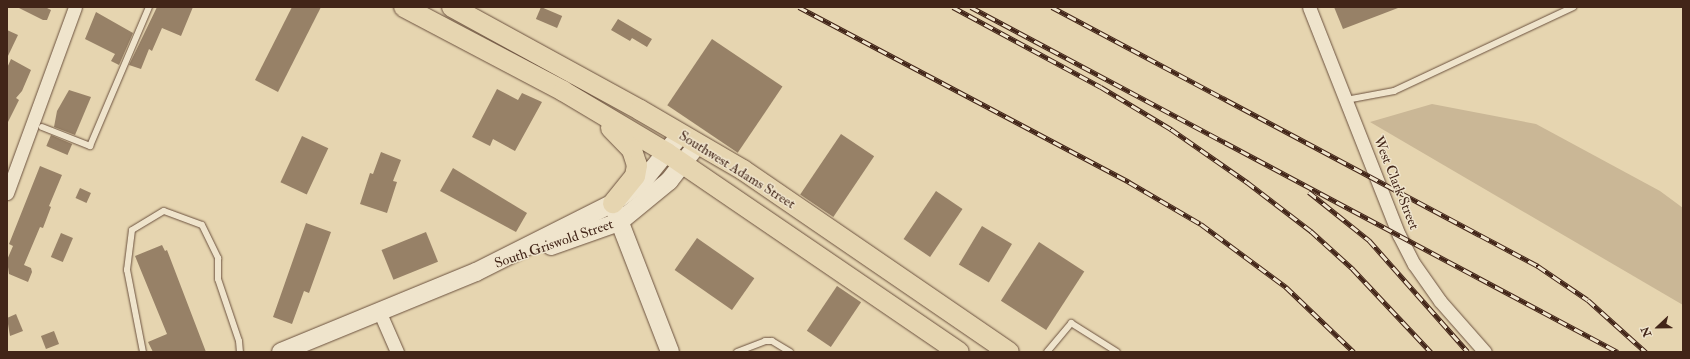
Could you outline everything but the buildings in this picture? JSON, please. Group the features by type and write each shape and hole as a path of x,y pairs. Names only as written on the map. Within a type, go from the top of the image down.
{"main road":[{"name":"Southwest Adams Street","path":"404,7 563,91 674,159 959,352"},
{"name":"Southwest Adams Street","path":"452,7 743,170 1009,352"},
{"path":"563,91 613,130 634,155 637,165 635,176 616,213"}],"street":[{"path":"7,193 75,7"},
{"name":"West Clark Street","path":"1309,7 1399,235 1414,264 1440,301 1484,352"},
{"name":"South Griswold Street","path":"674,159 681,134"},
{"name":"South Griswold Street","path":"281,352 380,313 616,213 643,181 674,159 698,145"},
{"path":"616,213 670,352"},
{"path":"380,313 397,352"}],"lane":[{"path":"42,126 90,146 149,7"},
{"path":"1346,100 1394,91 1573,7"},
{"path":"143,352 127,270 132,230 164,211 202,225 218,258 218,279 239,341 240,352"},
{"path":"1047,352 1071,323 1117,352"},
{"path":"737,352 765,341 772,341 790,352"}],"shaded area":[{"path":"1432,104 1536,124 1660,191 1683,208 1683,305 1370,122"}],"railway":[{"path":"799,7 1129,182 1201,224 1286,287 1354,352"},
{"path":"953,7 1101,87 1171,129 1247,182 1311,231 1353,269 1431,352"},
{"path":"971,7 1618,352"},
{"path":"1052,7 1538,266 1588,300 1646,352"},
{"path":"1309,192 1369,240 1468,352"}]}
